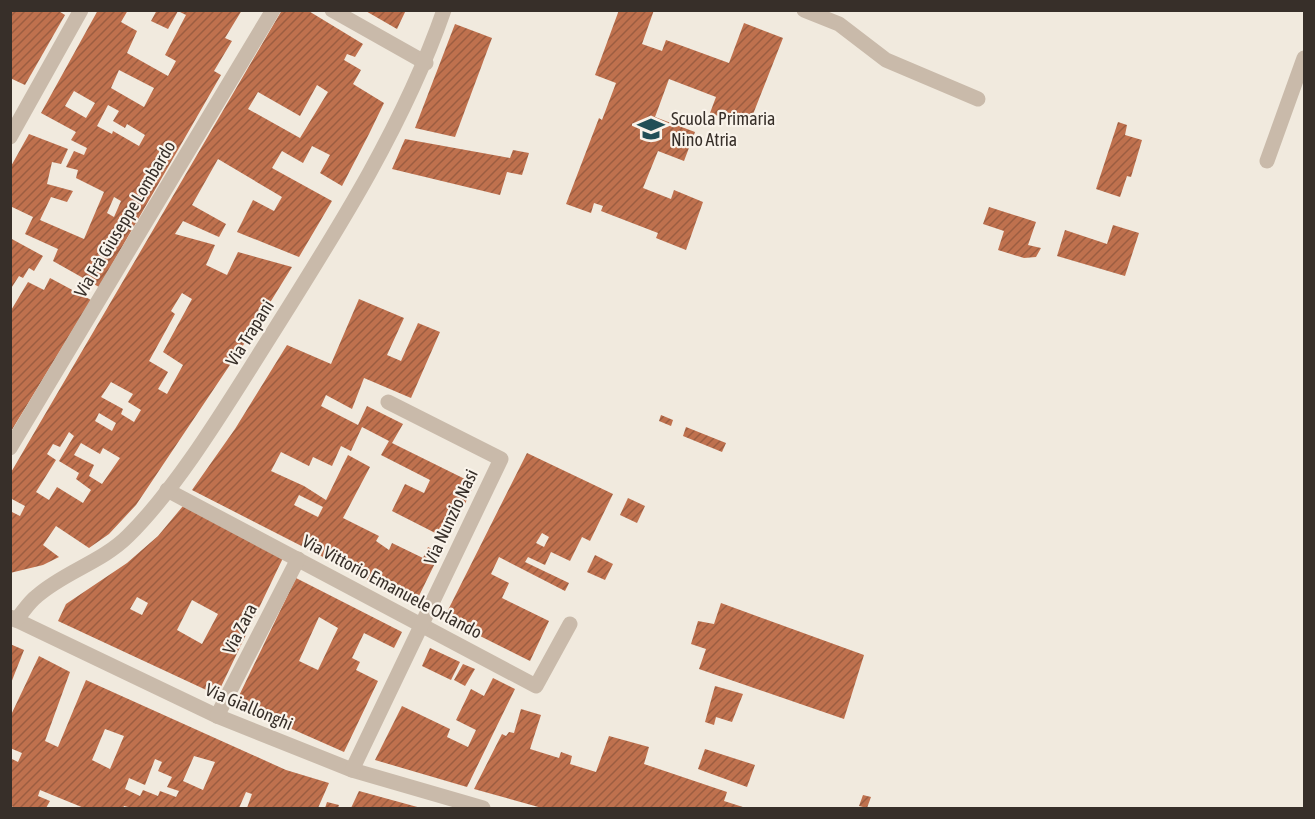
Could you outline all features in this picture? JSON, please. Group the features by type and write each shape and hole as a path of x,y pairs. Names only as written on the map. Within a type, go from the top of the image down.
{"street":[{"path":"10,137 81,10"},
{"name":"Via Frà Giuseppe Lombardo","path":"10,448 273,10"},
{"path":"332,10 426,63"},
{"name":"Via Trapani","path":"13,619 37,595 127,537 167,489 230,399 307,278 394,128 426,63 444,10"},
{"path":"804,10 839,24 886,60 978,99"},
{"path":"1267,161 1305,58"},
{"name":"Via Nunzio Nasi","path":"352,770 501,459 388,402"},
{"name":"Via Vittorio Emanuele Orlando","path":"167,489 536,686 570,624"},
{"name":"Via Zara","path":"217,716 298,559"},
{"name":"Via Giallonghi","path":"13,619 217,716 352,770 483,808"}],"building":[{"path":"10,10 57,10 65,15 25,85 10,78"},
{"path":"98,10 128,10 121,22 137,31 127,53 168,76 176,61 165,55 186,15 178,11 168,29 151,21 157,10 242,10 225,38 232,41 214,71 221,75 99,287 53,261 58,249 25,234 33,217 10,206 10,168 29,134 68,149 61,164 52,162 47,184 73,191 67,202 51,197 40,220 84,239 104,192 76,178 78,170 66,167 74,151 84,155 87,148 71,140 76,132 41,113","holes":["119,70 154,88 144,107 111,88","74,91 95,103 86,118 65,106","108,105 119,111 113,121 125,128 127,124 145,135 139,146 113,131 112,134 97,126","114,197 121,201 114,217 107,213"]},
{"path":"282,10 307,10 363,44 355,57 347,54 344,60 361,70 353,84 384,103 342,186 320,173 330,155 312,146 303,163 282,151 272,168 332,201 299,257 237,232 253,200 274,211 282,197 218,159 192,205 226,224 219,237 183,221 175,234 215,245 206,265 227,275 238,252 292,267 250,335 136,505 109,534 89,548 56,526 43,545 59,557 43,565 10,573 10,511 20,516 25,506 10,498 10,474","holes":["317,85 328,92 300,138 248,109 258,92 300,116","182,293 192,299 163,352 183,365 167,394 158,389 168,372 149,361 175,314 171,311","111,382 133,394 128,402 141,410 134,422 121,414 123,409 101,397","99,413 116,423 112,431 95,421","69,432 74,436 59,461 79,473 76,479 91,490 83,503 57,487 49,500 36,492 56,460 47,454 53,444 60,447","81,443 100,454 103,448 120,458 102,484 89,476 94,465 74,455"]},
{"path":"364,10 406,10 397,29"},
{"path":"619,10 654,10 642,44 662,51 666,40 729,63 744,23 783,38 748,127 710,113 716,97 669,79 655,117 695,132 684,161 658,151 643,188 671,199 674,190 703,202 686,250 656,238 658,233 601,211 603,206 594,203 591,213 566,204 599,118 602,120 616,83 595,75"},
{"path":"455,24 492,38 455,137 415,128"},
{"path":"1118,122 1127,125 1125,135 1142,140 1131,177 1127,176 1120,197 1096,189"},
{"path":"405,139 510,158 513,150 529,153 522,175 507,172 500,195 392,169"},
{"path":"989,207 1036,222 1028,245 1041,248 1036,257 1024,258 998,250 1004,231 983,224"},
{"path":"1113,225 1139,233 1125,276 1057,256 1065,230 1107,244"},
{"path":"10,238 43,256 34,271 29,268 23,278 19,276 10,290"},
{"path":"50,278 91,300 10,433 10,312 28,282 44,290"},
{"path":"359,299 404,318 387,355 401,361 418,323 440,332 411,398 364,378 352,409 326,395 321,406 358,425 367,406 403,424 392,443 475,484 447,539 392,511 405,484 424,493 430,480 381,455 389,441 362,427 351,451 341,446 332,466 313,457 309,466 281,452 271,471 304,486 326,500 348,455 370,467 343,518 379,536 376,541 389,550 392,543 423,558 428,547 440,553 415,604 192,490 235,429 287,345 331,364","holes":["299,495 323,507 318,517 294,505"]},
{"path":"661,415 673,420 671,426 659,421"},
{"path":"686,427 726,443 722,452 683,436"},
{"path":"527,453 613,494 590,541 582,537 570,561 551,552 545,565 528,557 525,562 569,583 565,591 499,557 491,574 509,583 502,598 549,621 530,661 444,618","holes":["542,533 549,537 544,547 536,543"]},
{"path":"628,498 645,506 637,523 620,515"},
{"path":"183,506 283,558 217,695 58,621 66,604 127,563 158,536","holes":["137,597 148,603 142,615 130,609","192,600 218,614 202,644 177,630"]},
{"path":"595,555 613,564 605,580 587,572"},
{"path":"296,578 402,632 394,648 364,633 352,658 360,662 356,670 378,681 344,752 235,704","holes":["319,617 338,628 318,670 299,661"]},
{"path":"721,603 864,655 844,719 699,669 706,649 691,644 698,621 714,624"},
{"path":"10,644 24,650 11,683 10,683"},
{"path":"430,648 460,662 451,680 422,666"},
{"path":"39,656 70,672 45,741 58,747 86,680 286,770 329,783 318,808 247,808 252,794 246,792 239,808 132,808 124,806 123,808 84,808 40,790 38,796 50,801 46,808 17,808 10,806 10,758 18,762 22,753 10,748 10,717","holes":["105,729 124,736 110,769 92,760","194,756 215,762 203,790 183,781","155,759 162,762 158,771 172,777 167,787 179,791 176,797 160,791 158,796 143,790 140,796 125,789 129,778 145,785"]},
{"path":"463,664 475,669 465,686 454,680"},
{"path":"493,678 515,689 467,787 375,760 402,706 450,729 447,737 468,747 476,730 456,720 471,689 484,696"},
{"path":"715,686 743,694 732,722 716,717 714,725 705,722"},
{"path":"521,709 541,715 530,749 559,758 561,752 572,756 570,764 596,772 609,736 649,747 644,764 727,792 724,801 746,808 542,808 474,789 502,734 506,736 509,732 514,733"},
{"path":"705,749 755,765 747,787 698,769"},
{"path":"359,791 421,808 351,808"},
{"path":"863,795 871,797 867,808 859,806"},
{"path":"327,802 339,805 338,808 325,808"}],"place":[{"name":"Scuola Primaria Nino Atria","path":"651,129"}]}
